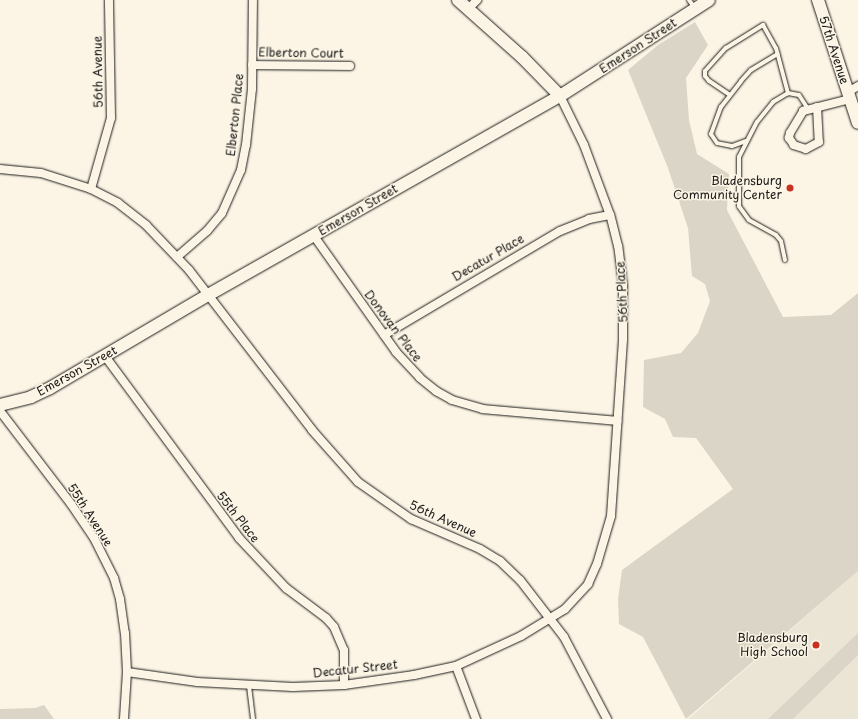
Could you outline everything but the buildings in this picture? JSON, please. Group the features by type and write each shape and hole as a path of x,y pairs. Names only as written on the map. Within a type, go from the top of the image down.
{"street":[{"name":"56th Avenue","path":"91,189 111,118 109,0"},
{"name":"Elberton Place","path":"177,257 208,231 222,213 233,191 246,145 252,89 253,0"},
{"name":"56th Place","path":"458,0 526,62 560,96 584,145 610,215 618,246 624,310 611,516 597,564 578,597 550,618"},
{"path":"468,9 477,0"},
{"name":"Emerson Street","path":"0,405 31,397 105,356 208,295 560,96 692,4 709,0"},
{"name":"57th Avenue","path":"818,0 852,92 858,123"},
{"name":"Elberton Court","path":"252,64 350,66"},
{"path":"817,108 818,142 806,149 794,145 790,138 803,111 817,108 852,92"},
{"name":"56th Avenue","path":"0,169 41,174 91,189 130,212 177,257 312,430 358,482 411,520 470,543 500,561 520,580 550,618 578,660 607,719"},
{"name":"Decatur Place","path":"384,335 560,232 589,219 610,215"},
{"name":"Donovan Place","path":"314,236 384,335 420,378 452,400 499,411 617,421"},
{"name":"55th Place","path":"105,356 238,538 286,588 326,618 334,627 344,650 344,685"},
{"name":"55th Avenue","path":"0,411 71,504 94,538 111,571 120,599 127,672 124,719"},
{"name":"Decatur Street","path":"127,672 197,682 249,686 344,685 456,666 520,636 550,618"},
{"path":"456,666 476,719"}],"lane":[{"path":"730,96 705,76 705,71 726,48 763,25 778,54 788,93"},
{"path":"747,140 732,146 717,143 711,134 721,107 751,70 778,54"},
{"path":"785,260 781,241 776,235 749,220 739,206 739,157 747,140 773,102 788,93 799,95 808,109"},
{"path":"249,686 253,719"}],"shaded area":[{"path":"695,22 708,45 686,78 689,120 697,154 729,174 727,210 783,317 831,315 858,293 858,571 686,719 643,637 619,624 618,599 622,570 733,489 696,438 673,437 665,419 643,407 644,360 681,353 698,333 710,301 705,284 692,276 688,228 668,168 628,70 658,45"},
{"name":"Bladensburg High School","path":"858,571 858,719 688,719"},
{"path":"858,633 858,655 793,719 768,719"},
{"path":"44,705 54,719 0,719 0,709 35,708"}],"place":[{"name":"Bladensburg Community Center","path":"790,188"},
{"name":"Bladensburg High School","path":"816,645"}]}
